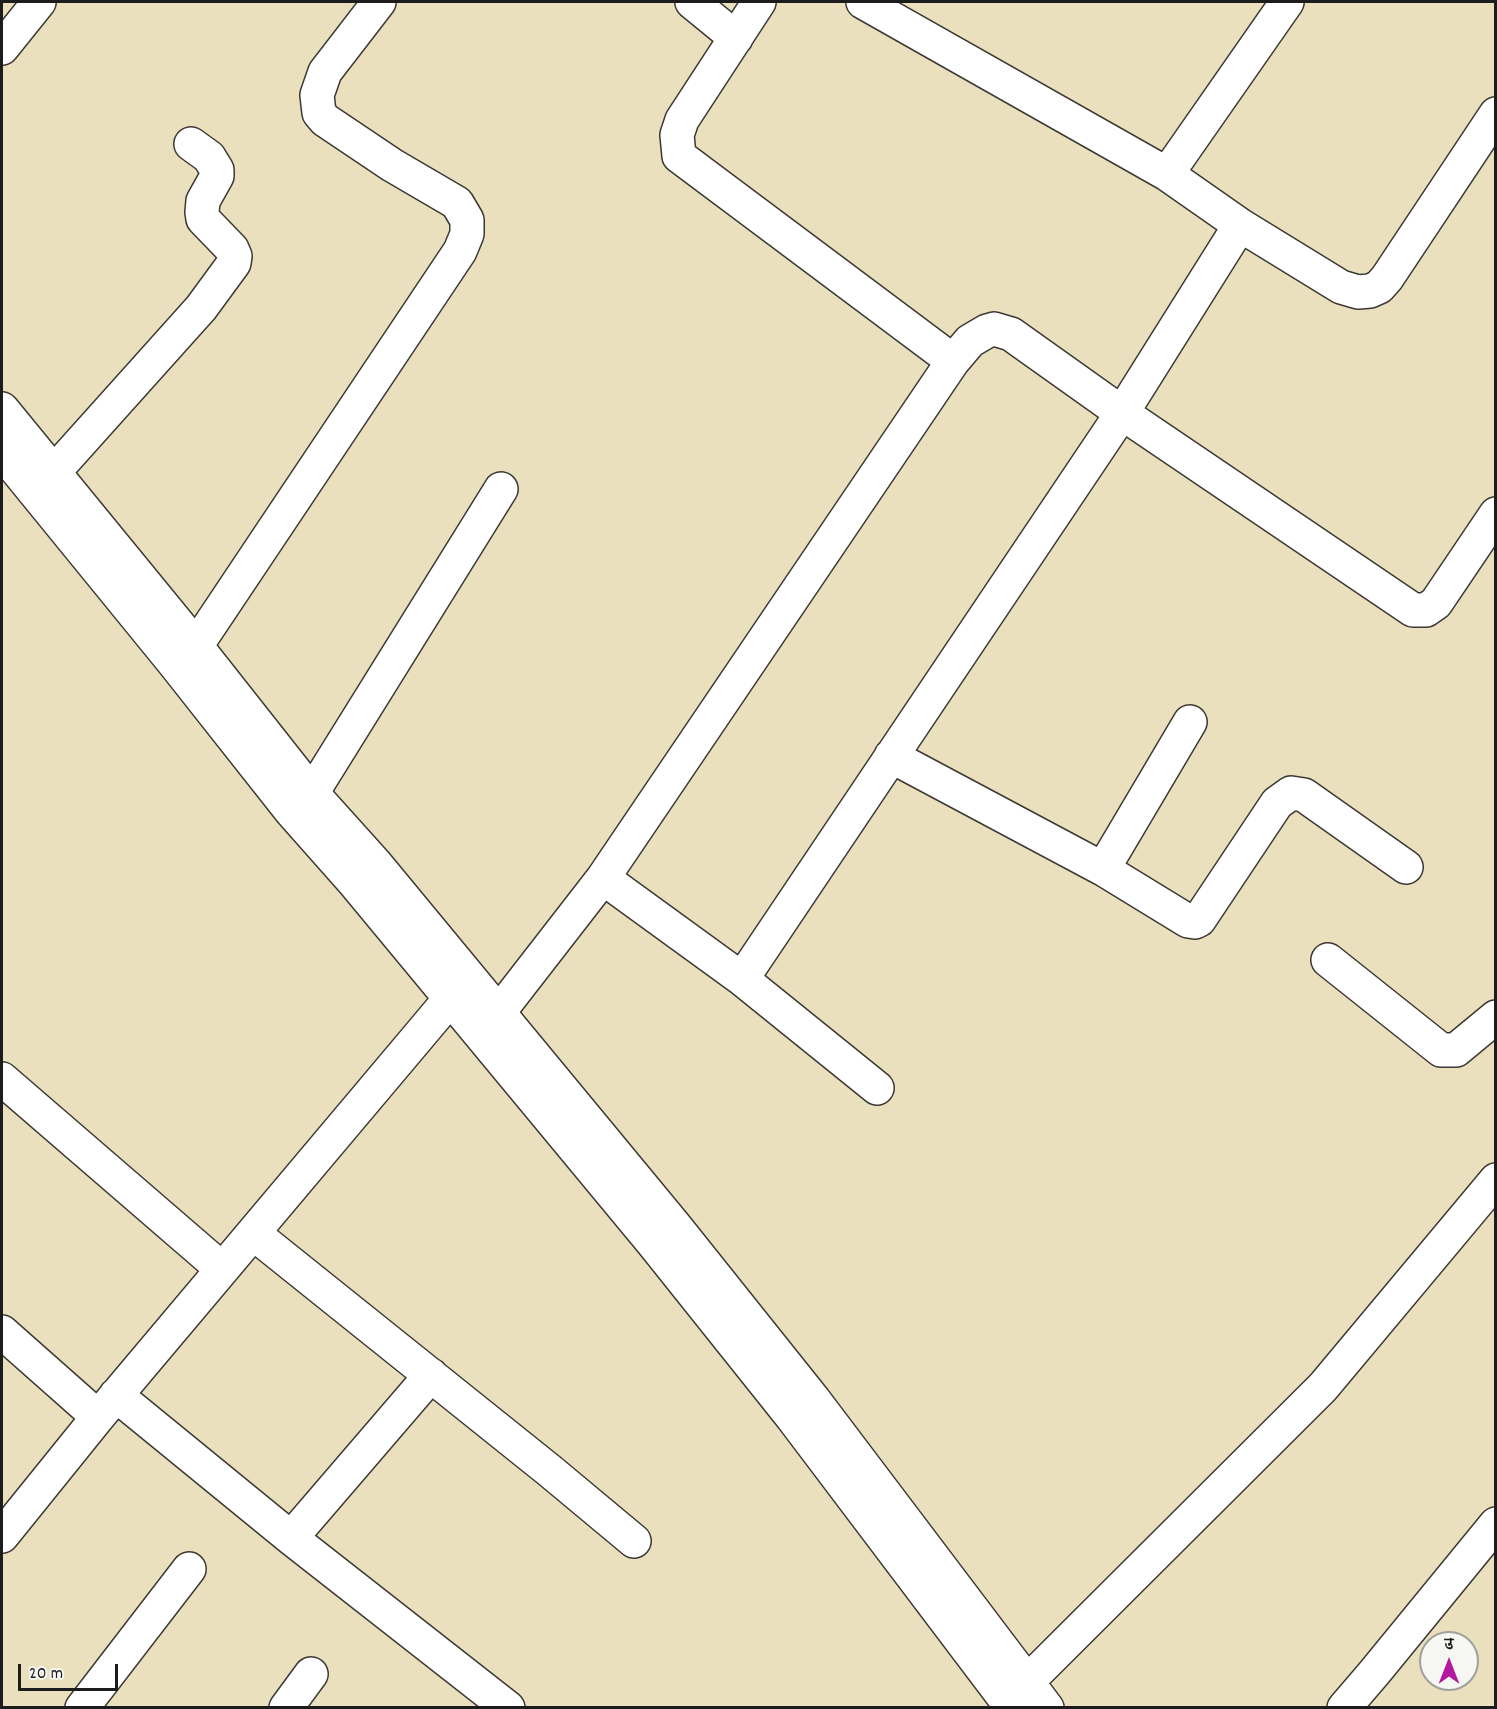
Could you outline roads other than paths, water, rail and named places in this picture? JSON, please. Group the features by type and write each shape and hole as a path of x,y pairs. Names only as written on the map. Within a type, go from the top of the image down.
{"street":[{"path":"2,48 39,2"},
{"path":"196,646 460,251 467,234 467,220 457,203 392,165 325,120 319,113 317,95 325,72 379,2"},
{"path":"692,2 736,38"},
{"path":"759,2 682,120 676,135 676,146 680,156 953,361"},
{"path":"863,2 1167,174 1240,225 1341,286 1358,292 1370,291 1387,278 1496,114"},
{"path":"1167,174 1287,2"},
{"path":"54,473 201,308 234,263 235,256 232,249 203,219 201,212 203,201 217,176 216,170 209,157 191,144"},
{"path":"742,979 1122,413 1240,225"},
{"path":"488,1021 603,878 953,361 980,333 994,329 1003,331 1413,610 1426,610 1436,603 1496,514"},
{"path":"2,409 196,646 312,793 375,864 471,981 488,1021"},
{"path":"2,452 291,811 353,881 450,999 488,1021 675,1226 814,1400 1019,1695 1047,1707"},
{"path":"312,793 501,489"},
{"path":"1103,869 1190,722"},
{"path":"891,756 1103,869 1181,918 1195,922 1203,915 1277,803 1291,793 1304,795 1406,867"},
{"path":"603,878 742,979 877,1088"},
{"path":"1328,960 1441,1050 1456,1050 1496,1017"},
{"path":"2,1533 450,999"},
{"path":"2,1079 222,1269"},
{"path":"1019,1695 1323,1387 1496,1180"},
{"path":"253,1233 634,1541"},
{"path":"2,1332 291,1538 508,1707"},
{"path":"291,1538 431,1375"},
{"path":"1344,1707 1496,1524"},
{"path":"82,1707 189,1569"},
{"path":"285,1707 311,1674"}]}
